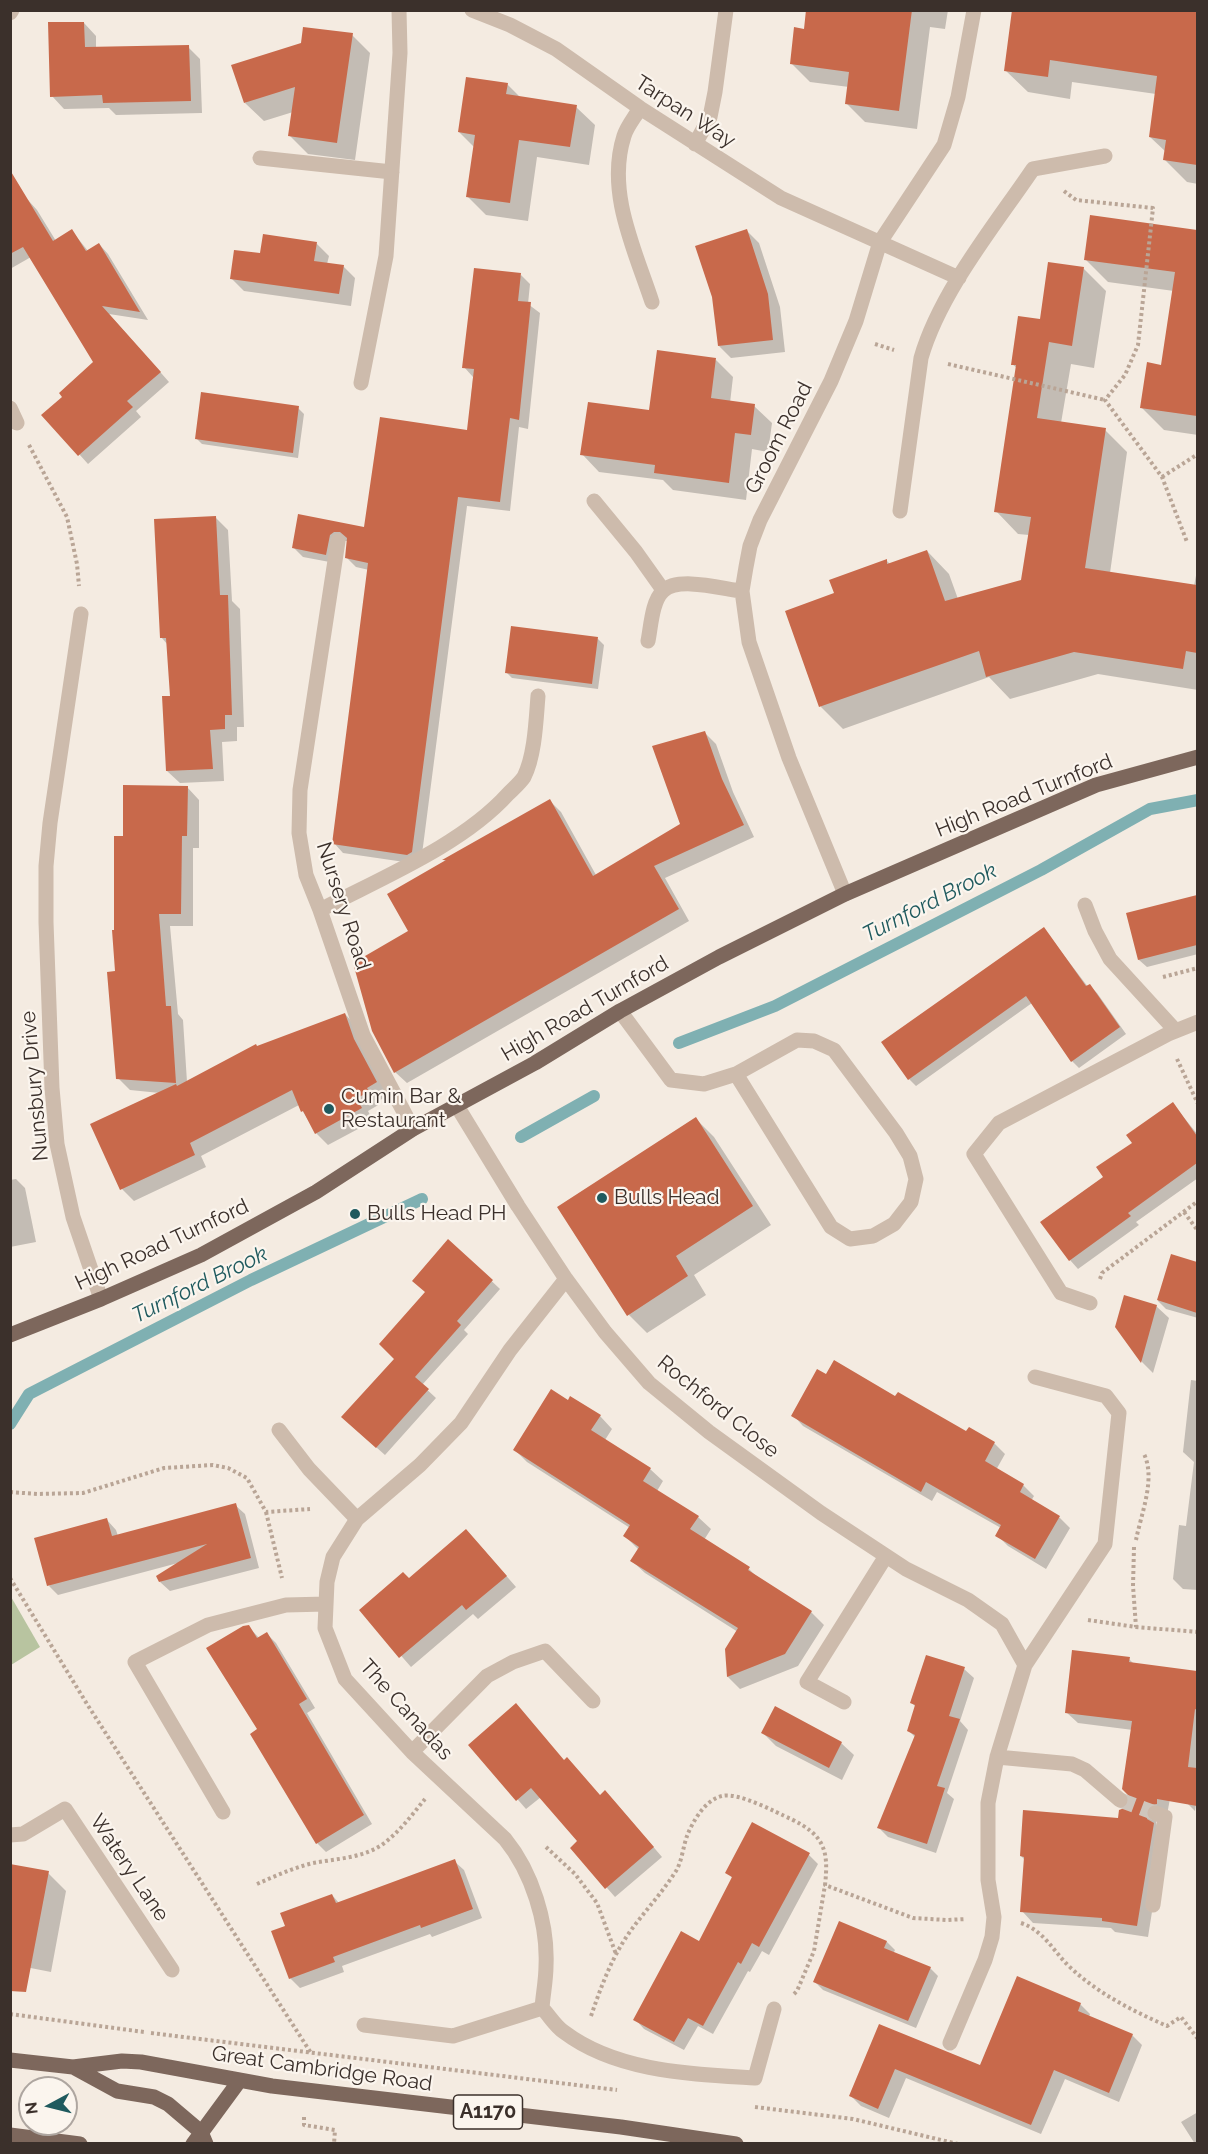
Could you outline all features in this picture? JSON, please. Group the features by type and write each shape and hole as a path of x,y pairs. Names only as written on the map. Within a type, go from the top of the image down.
{"main road":[{"name":"High Road Turnford","path":"10,1335 101,1299 201,1255 316,1192 413,1129 535,1063 620,1011 719,957 845,894 1096,785 1197,757"},
{"name":"Great Cambridge Road","path":"10,2060 73,2067 122,2061 272,2086 621,2127 736,2144"},
{"path":"73,2067 117,2091 154,2097 168,2104 200,2140 240,2080"},
{"path":"10,2135 80,2144"}],"street":[{"path":"361,383 386,256 400,53 399,10"},
{"name":"Tarpan Way","path":"472,10 510,25 556,49 640,108 781,198 959,278"},
{"path":"695,144 710,117 726,10"},
{"name":"Groom Road","path":"845,894 789,758 749,642 742,591 750,546 759,520 831,381 849,336 879,242 944,145 958,97 974,10"},
{"path":"640,108 625,133 618,173 620,199 652,302"},
{"path":"900,511 921,358 927,338 959,278 1033,169 1105,156"},
{"path":"260,158 392,172"},
{"path":"10,408 17,423"},
{"path":"594,501 636,552 663,590"},
{"name":"Nursery Road","path":"338,540 300,790 299,833 306,875 363,1035 413,1129"},
{"path":"648,641 657,601 663,590 687,583 742,591"},
{"name":"Nunsbury Drive","path":"81,614 50,823 46,866 46,922 52,1088 57,1144 73,1217 101,1299"},
{"path":"320,910 415,861 467,830 495,809 523,778 535,739 538,696"},
{"path":"1085,905 1095,931 1110,959 1171,1032"},
{"path":"620,1011 671,1080 704,1084 736,1074 797,1040 814,1041 834,1050 896,1133 910,1156 916,1179 911,1202 894,1224 873,1236 850,1239 831,1227 736,1074"},
{"path":"1090,1303 1061,1293 974,1154 999,1123 1171,1032 1197,1022"},
{"name":"Rochford Close","path":"457,1106 566,1279 605,1332 649,1383 709,1432 886,1556 906,1569 968,1600 1002,1624 1025,1665"},
{"name":"The Canadas","path":"542,2008 546,1964 542,1926 527,1875 517,1854 505,1839 412,1752 345,1679 325,1628 327,1582 333,1557 357,1520 420,1465 461,1423 510,1350 566,1279"},
{"path":"950,2043 985,1960 992,1937 994,1917 988,1880 988,1803 997,1757 1025,1665 1105,1544 1119,1413 1106,1396 1035,1377"},
{"path":"279,1430 309,1469 357,1520"},
{"path":"844,1702 807,1682 886,1556"},
{"path":"223,1812 135,1662 208,1625 286,1605 326,1604"},
{"path":"412,1752 487,1676 513,1662 545,1652 594,1701"},
{"path":"997,1757 1072,1764 1085,1770 1120,1800"},
{"name":"Watery Lane","path":"10,1835 23,1834 65,1809 172,1970"},
{"path":"1153,1905 1165,1817 1155,1813"},
{"path":"364,2025 453,2036 542,2008 562,2031 620,2060 690,2074 755,2078 774,2009"}],"path":[{"path":"1033,169 1076,200 1154,208 1138,345 1125,375 1105,400"},
{"path":"849,336 921,358 1105,400 1162,477 1187,542"},
{"path":"17,423 67,517 77,564 81,614"},
{"path":"1162,477 1197,454"},
{"path":"1171,1032 1184,1078 1197,1104"},
{"path":"1090,1303 1102,1273 1197,1201"},
{"path":"1184,1212 1197,1231"},
{"path":"1117,1436 1142,1449 1148,1463 1148,1485 1134,1546 1133,1586 1136,1627"},
{"path":"10,1492 37,1494 83,1492 164,1468 213,1465 228,1468 247,1478 266,1512 284,1584"},
{"path":"266,1512 320,1507"},
{"path":"10,1578 99,1724 311,2054"},
{"path":"1059,1614 1136,1627 1197,1632"},
{"path":"257,1884 290,1870 314,1863 334,1861 378,1847 395,1834 441,1780"},
{"path":"582,2042 608,1969 628,1933 678,1868 687,1835 699,1813 712,1800 724,1795 754,1802 808,1828 825,1849 827,1864 825,1885 814,1951 797,1991 774,2009"},
{"path":"544,1846 575,1874 597,1904 616,1954"},
{"path":"825,1885 913,1918 947,1920 994,1917 1023,1923 1036,1929 1071,1968 1100,1990 1130,2010 1167,2026 1181,2017 1197,2039"},
{"path":"10,2014 311,2054 624,2091"},
{"path":"751,2107 853,2119 958,2144"},
{"path":"305,2115 304,2125 335,2130 334,2144"}],"green space":[{"path":"10,1595 40,1647 11,1665 10,1665"}],"building":[{"path":"806,10 912,10 899,111 845,104 849,72 790,64 794,27 804,29"},
{"path":"1012,10 1197,10 1197,165 1163,160 1166,140 1149,137 1157,76 1050,60 1048,77 1004,71"},
{"path":"48,22 84,22 85,47 189,45 191,101 103,103 102,95 50,97"},
{"path":"303,27 353,33 337,143 288,136 295,87 244,103 231,65 301,43"},
{"path":"466,77 508,83 506,94 577,105 570,147 519,140 510,203 466,197 475,135 458,132"},
{"path":"10,170 53,241 72,229 86,251 99,243 140,312 102,306 161,372 127,401 133,407 78,456 41,415 62,397 59,393 93,362 23,247 10,254"},
{"path":"1090,215 1197,230 1197,416 1140,408 1147,362 1161,365 1175,272 1084,260"},
{"path":"747,229 768,294 773,340 718,346 712,297 695,246"},
{"path":"263,234 317,242 314,261 344,265 339,294 230,279 234,250 260,253"},
{"path":"1048,262 1084,267 1072,346 1049,342 1037,418 1106,428 1085,568 1197,585 1197,653 1186,651 1183,669 1074,652 986,677 979,651 819,707 785,611 834,593 829,580 887,559 887,564 927,550 945,601 1021,580 1031,517 994,512 1016,365 1011,365 1018,316 1040,319"},
{"path":"474,268 521,273 518,301 531,302 519,420 510,418 500,502 458,497 412,852 407,855 332,844 368,563 345,558 347,538 340,532 330,535 326,555 292,548 298,514 364,527 380,417 467,430 474,369 462,368"},
{"path":"657,350 716,358 711,398 755,404 751,435 735,433 729,483 654,473 655,465 580,455 588,402 649,410"},
{"path":"201,392 299,406 293,453 195,439"},
{"path":"216,516 220,595 228,595 232,715 225,715 225,729 210,730 213,769 166,771 162,696 170,696 166,638 160,638 154,519"},
{"path":"511,626 598,637 592,684 505,673"},
{"path":"705,731 722,779 744,825 654,866 679,909 394,1073 372,1031 353,963 408,931 387,894 550,799 593,876 680,824 652,746"},
{"path":"123,785 188,786 187,836 182,836 181,914 159,914 166,1006 171,1006 176,1083 116,1079 107,972 115,971 112,930 114,930 114,836 123,836"},
{"path":"1197,895 1197,945 1138,960 1126,913"},
{"path":"1044,927 1086,986 1090,984 1120,1027 1071,1062 1026,996 908,1080 881,1042"},
{"path":"345,1013 354,1039 377,1082 367,1088 369,1092 357,1098 362,1108 315,1134 303,1111 301,1112 292,1090 190,1143 195,1155 120,1190 90,1124 176,1084 177,1086 256,1044 257,1046"},
{"path":"1173,1102 1197,1136 1197,1163 1128,1213 1131,1216 1069,1261 1040,1222 1103,1177 1096,1167 1132,1143 1126,1135"},
{"path":"696,1117 753,1206 676,1256 688,1276 627,1316 557,1207"},
{"path":"448,1239 493,1280 457,1321 461,1325 415,1377 429,1389 376,1448 341,1417 394,1359 379,1344 425,1292 412,1281"},
{"path":"1171,1254 1197,1262 1197,1313 1157,1300"},
{"path":"1124,1295 1157,1305 1141,1363 1115,1327"},
{"path":"834,1360 895,1396 898,1392 966,1431 969,1427 995,1442 985,1461 1024,1484 1020,1492 1060,1516 1035,1559 995,1536 1001,1525 926,1482 921,1492 791,1416 817,1369 826,1374"},
{"path":"551,1389 568,1400 570,1396 601,1415 591,1430 651,1468 643,1481 699,1516 690,1529 750,1567 748,1570 812,1611 785,1654 727,1677 725,1649 738,1628 630,1561 639,1547 623,1536 630,1525 513,1450"},
{"path":"236,1503 251,1558 159,1582 156,1576 207,1544 47,1586 34,1538 107,1518 112,1536"},
{"path":"466,1529 507,1576 466,1610 462,1605 399,1658 359,1610 403,1572 409,1578"},
{"path":"249,1625 257,1638 267,1632 307,1699 299,1704 364,1815 316,1844 250,1734 257,1729 206,1648 243,1626"},
{"path":"1072,1650 1130,1657 1129,1662 1197,1671 1197,1710 1195,1709 1188,1767 1197,1768 1197,1806 1157,1799 1157,1804 1149,1805 1146,1809 1147,1819 1154,1823 1137,1926 1102,1921 1102,1918 1020,1912 1024,1857 1020,1856 1023,1810 1118,1818 1119,1810 1127,1807 1129,1802 1129,1796 1122,1789 1132,1721 1065,1713"},
{"path":"926,1655 965,1667 949,1716 960,1719 937,1786 945,1788 927,1844 877,1828 915,1735 907,1731 915,1705 910,1703"},
{"path":"516,1703 564,1760 567,1757 600,1795 605,1790 654,1847 605,1889 570,1848 577,1841 531,1788 516,1801 468,1745"},
{"path":"775,1706 842,1742 829,1768 761,1733"},
{"path":"752,1822 810,1853 759,1947 752,1943 741,1964 738,1962 703,2026 688,2018 674,2042 633,2020 681,1931 699,1941 732,1877 725,1873"},
{"path":"455,1859 473,1909 421,1928 420,1925 333,1957 335,1962 289,1979 271,1931 285,1926 280,1913 332,1894 336,1903"},
{"path":"10,1864 49,1871 26,1992 10,1991"},
{"path":"839,1921 887,1941 884,1948 931,1967 908,2021 813,1982"},
{"path":"1017,1976 1081,2003 1078,2011 1133,2034 1109,2093 1054,2070 1031,2125 895,2069 878,2109 849,2096 879,2024 980,2065"}],"waterway":[{"name":"Turnford Brook","path":"679,1043 775,1006 1041,870 1150,809 1198,800"},
{"name":"Turnford Brook","path":"521,1137 594,1096"},
{"name":"Turnford Brook","path":"10,1424 29,1394 251,1280 422,1199"}],"tunnel":[{"path":"1120,1800 1155,1813"}],"place":[{"name":"Cumin Bar & Restaurant","path":"329,1109"},
{"name":"Bulls Head","path":"602,1198"},
{"name":"Bulls Head PH","path":"355,1214"}]}
